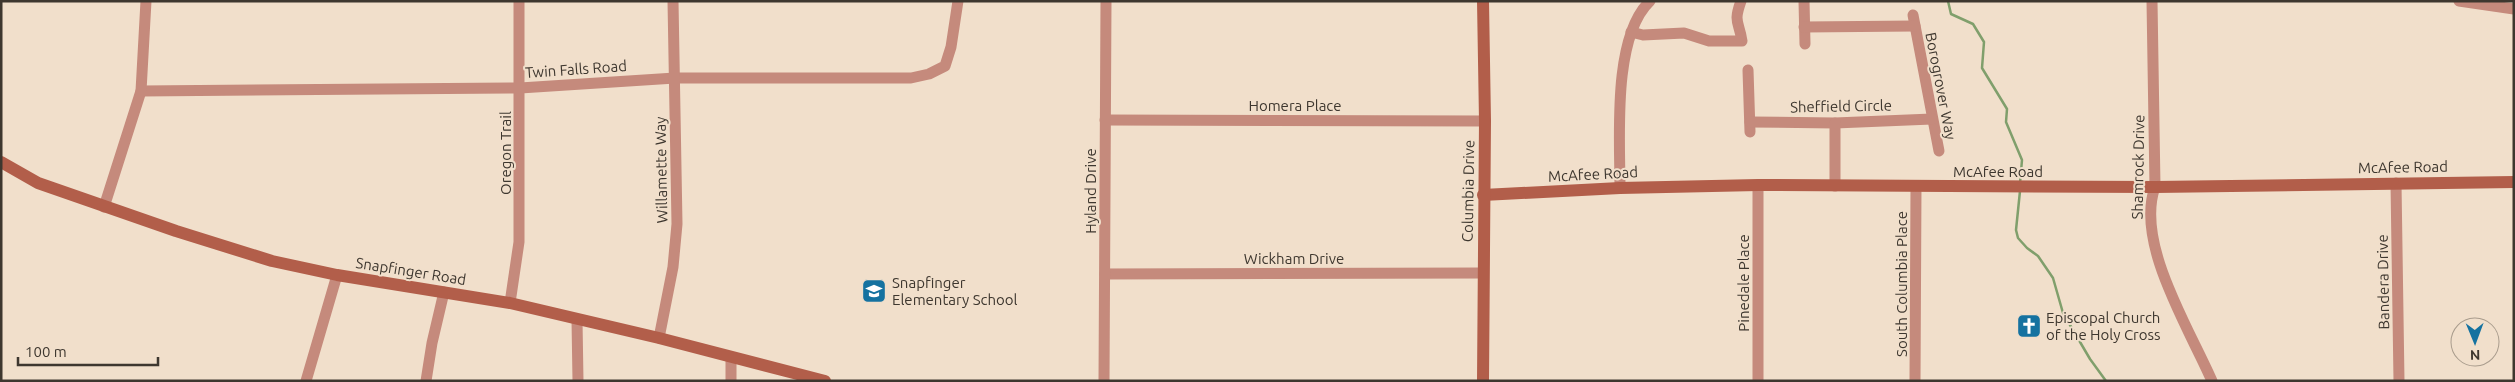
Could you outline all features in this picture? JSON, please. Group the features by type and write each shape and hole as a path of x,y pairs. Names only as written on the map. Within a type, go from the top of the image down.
{"street":[{"path":"104,207 140,91 146,1"},
{"name":"Oregon Trail","path":"510,304 519,242 519,1"},
{"name":"Willamette Way","path":"659,338 673,267 677,224 673,1"},
{"name":"Twin Falls Road","path":"140,91 520,88 675,78 841,80 911,78 929,74 945,66 952,47 958,1"},
{"name":"Hyland Drive","path":"1104,381 1106,1"},
{"name":"Columbia Drive","path":"1482,381 1485,121 1483,1"},
{"path":"1620,188 1620,99 1622,70 1633,25 1650,1"},
{"path":"1631,32 1648,35 1684,34 1709,41 1742,41 1736,23 1736,14 1741,1"},
{"path":"1804,1 1804,44"},
{"name":"Shamrock Drive","path":"2152,1 2155,187 2150,201 2154,249 2212,381"},
{"path":"2459,1 2514,9"},
{"name":"Borogrover Way","path":"1804,27 1914,21 1939,151"},
{"name":"Sheffield Circle","path":"1748,70 1750,127 1932,119"},
{"name":"Homera Place","path":"1105,120 1485,121"},
{"path":"1835,123 1835,186"},
{"name":"Snapfinger Road","path":"1,162 38,183 104,207 272,261 337,275 510,304 659,338 825,381"},
{"name":"McAfee Road","path":"1483,195 1620,188 1758,185 2155,187 2514,182"},
{"name":"Bandera Drive","path":"2396,183 2399,381"},
{"name":"Pinedale Place","path":"1758,185 1758,381"},
{"name":"South Columbia Place","path":"1915,381 1916,187"},
{"name":"Wickham Drive","path":"1105,274 1484,273"},
{"path":"306,381 337,275"},
{"path":"426,381 432,343 444,292"},
{"path":"577,320 578,381"},
{"path":"731,358 731,381"}],"waterway":[{"path":"1948,1 1951,14 1973,24 1984,42 1982,68 2007,109 2006,122 2022,160 2020,183"},
{"path":"2020,191 2016,230 2018,238 2038,256 2053,278 2063,313 2090,359 2106,381"}],"place":[{"name":"Snapfinger Elementary School","path":"874,291"},
{"name":"Episcopal Church of the Holy Cross","path":"2029,326"}]}
